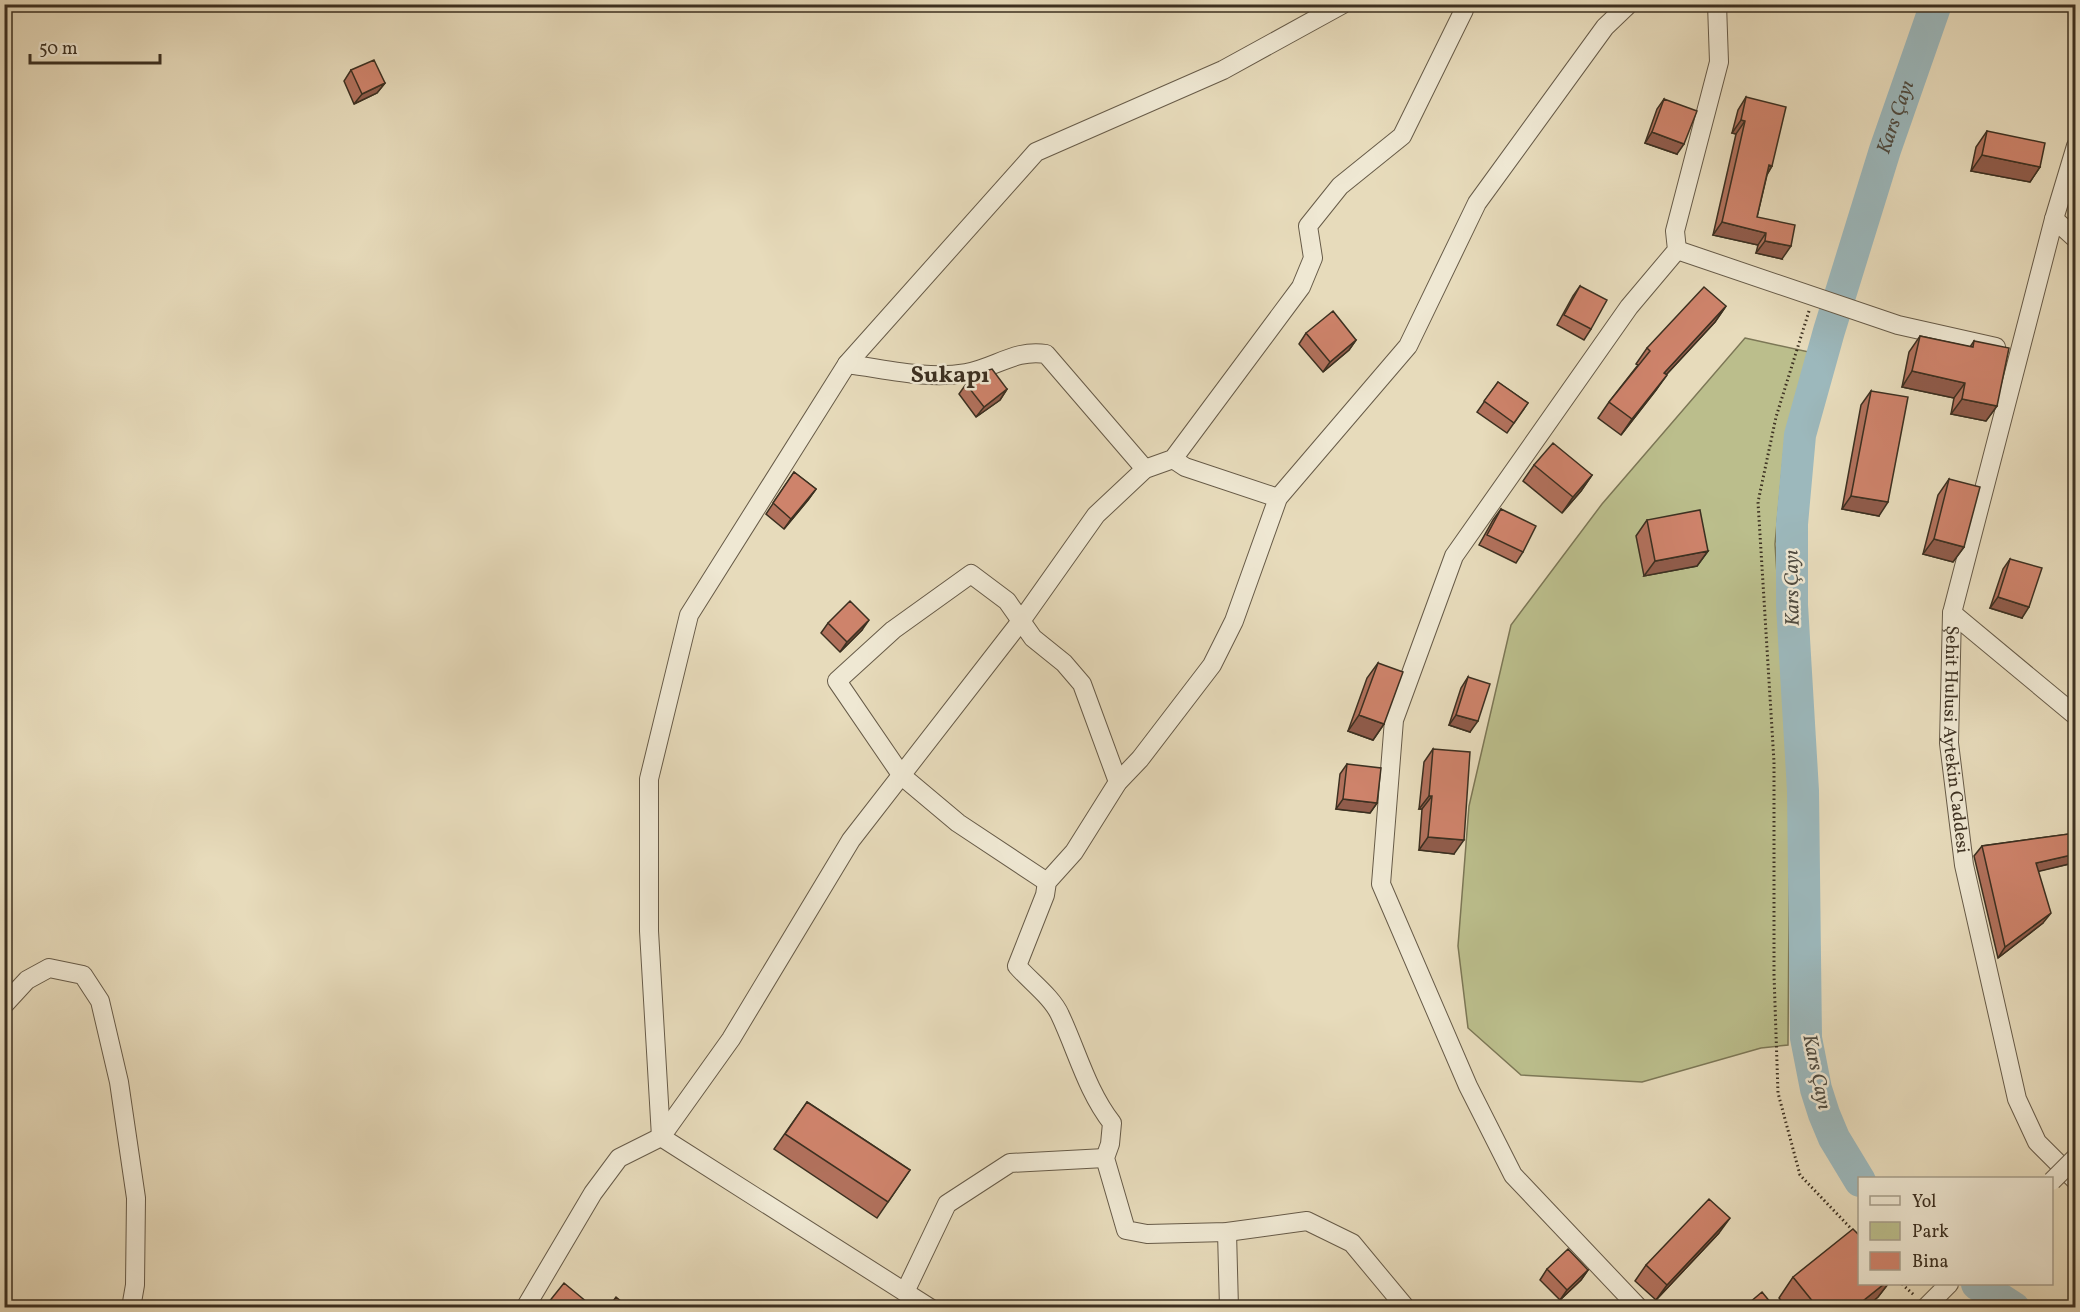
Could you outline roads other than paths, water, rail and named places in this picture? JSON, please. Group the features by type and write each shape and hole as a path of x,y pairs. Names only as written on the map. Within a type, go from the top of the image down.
{"street":[{"path":"661,1137 649,931 649,779 689,615 847,364 1036,152 1223,70 1343,4"},
{"path":"1406,1308 1352,1243 1308,1221 1227,1232 1147,1234 1126,1230 1104,1158 1110,1144 1112,1123 1104,1112 1078,1060 1059,1012 1017,966 1045,895 1047,882 1074,852 1118,782 1140,759 1212,665 1234,621 1278,498 1407,346 1477,203 1605,27 1629,4"},
{"path":"1639,1308 1513,1175 1468,1086 1381,884 1394,720 1454,556 1629,308 1677,250 1675,231 1719,62 1717,4"},
{"path":"525,1308 592,1192 619,1158 661,1137 731,1039 851,840 903,776 1021,621 1096,515 1145,469 1173,459 1301,287 1313,258 1308,226 1340,186 1402,136 1466,6"},
{"name":"Şehit Hulusi Aytekin Caddesi","path":"2076,146 2054,219 1952,613 1949,743 1964,865 2017,1100 2037,1142 2076,1181"},
{"path":"2054,219 2076,238"},
{"path":"1677,250 1898,325 2019,352"},
{"path":"847,364 940,376 969,373 1029,351 1046,354 1145,469"},
{"path":"1173,459 1185,467 1278,498"},
{"path":"1047,882 958,823 903,776 837,681 893,630 971,574 1007,601 1033,638 1064,663 1082,684 1118,782"},
{"path":"1952,613 2076,716"},
{"path":"4,1005 27,980 49,968 83,975 100,1001 119,1083 136,1198 135,1285 131,1308"},
{"path":"661,1137 916,1301 947,1204 1010,1163 1104,1158"},
{"path":"2053,1180 2076,1157"},
{"path":"1227,1232 1229,1308"},
{"path":"1925,1308 1948,1285"}],"waterway":[{"name":"Kars Çayı","path":"1858,1178 1834,1138 1824,1114 1816,1089 1806,1038 1803,791 1792,605 1792,524 1800,435 1829,331 1885,150 1936,4"},
{"name":"Kars Çayı","path":"1979,1285 2014,1308"}],"district":[{"name":"Sukapı","path":"950,376"}]}
